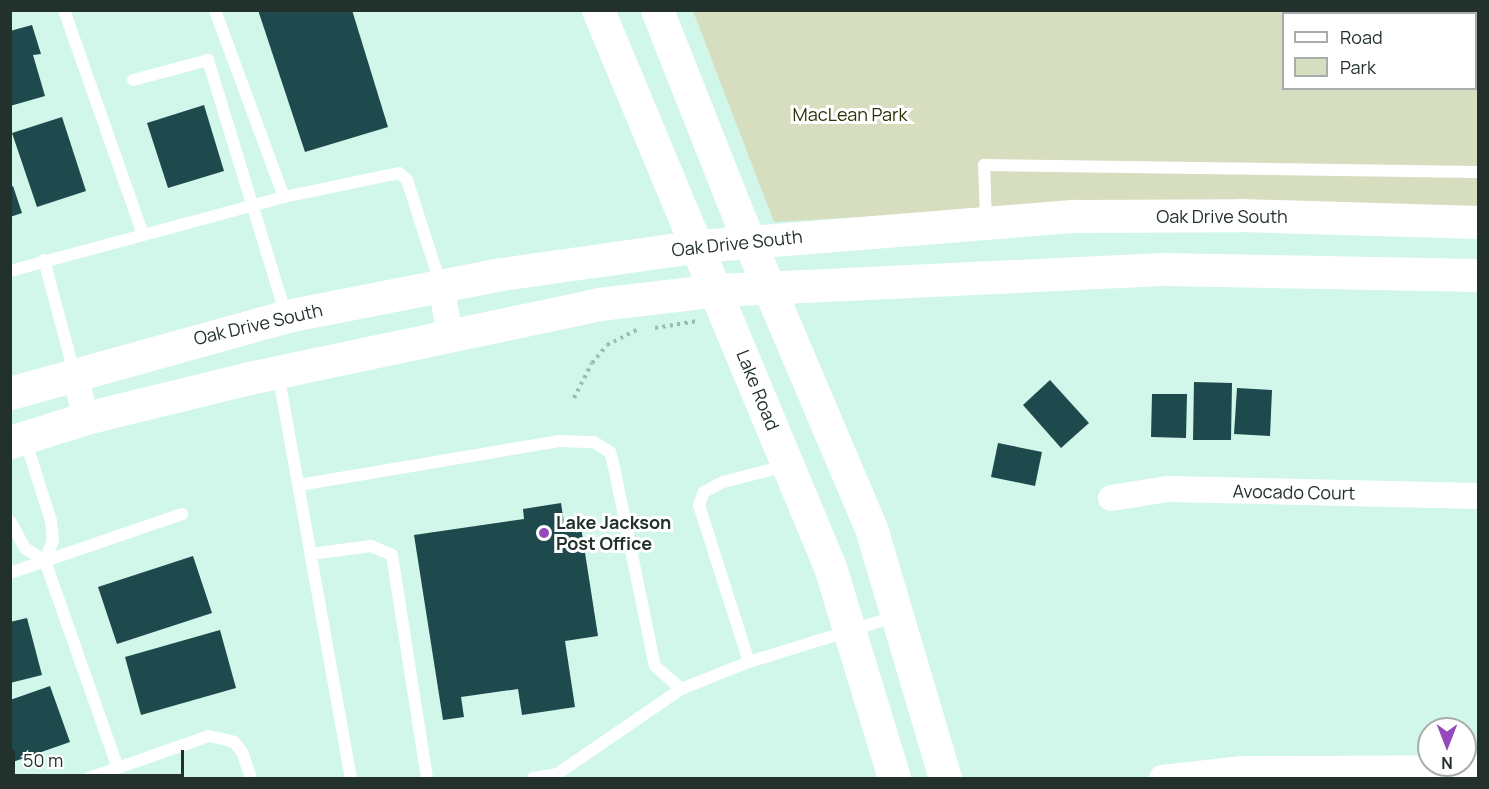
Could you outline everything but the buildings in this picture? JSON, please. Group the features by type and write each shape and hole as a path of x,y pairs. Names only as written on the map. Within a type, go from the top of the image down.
{"street":[{"name":"Lake Road","path":"598,10 718,290 787,466 830,567 894,778"},
{"path":"657,10 768,287 871,528 945,778"},
{"name":"Oak Drive South","path":"10,393 74,372 286,316 441,285 750,240 987,225 1076,216 1240,215 1479,222"},
{"path":"18,440 86,418 278,372 599,304 718,290 1161,269 1479,275"},
{"path":"441,285 450,336"},
{"path":"74,372 86,418"},
{"name":"Avocado Court","path":"1111,498 1137,491 1168,489 1479,496"},
{"path":"1162,778 1242,769 1479,768"}],"lane":[{"path":"64,10 143,234"},
{"path":"215,10 284,197"},
{"path":"133,80 208,60 255,204 286,316"},
{"path":"987,225 984,165 1479,172"},
{"path":"10,271 255,204 399,173 407,180 441,285"},
{"path":"44,260 74,372"},
{"path":"278,372 351,778"},
{"path":"18,440 51,520 53,540 45,561"},
{"path":"299,485 560,441 594,442 610,452 615,467 655,666 681,689"},
{"path":"749,662 701,518 699,505 704,492 723,482 787,466"},
{"path":"10,573 182,514"},
{"path":"10,521 25,548 45,561 118,768"},
{"path":"311,554 371,546 392,555 428,778"},
{"path":"533,778 557,774 681,689 749,662 898,616"},
{"path":"89,778 209,736 223,736 242,752 250,778"}],"path":[{"path":"652,328 690,325 700,319"},
{"path":"574,398 592,363 607,345 641,328"}],"green space":[{"name":"MacLean Park","path":"693,11 1478,11 1478,216 1054,206 774,222"}],"place":[{"name":"Lake Jackson Post Office","path":"544,533"}]}
